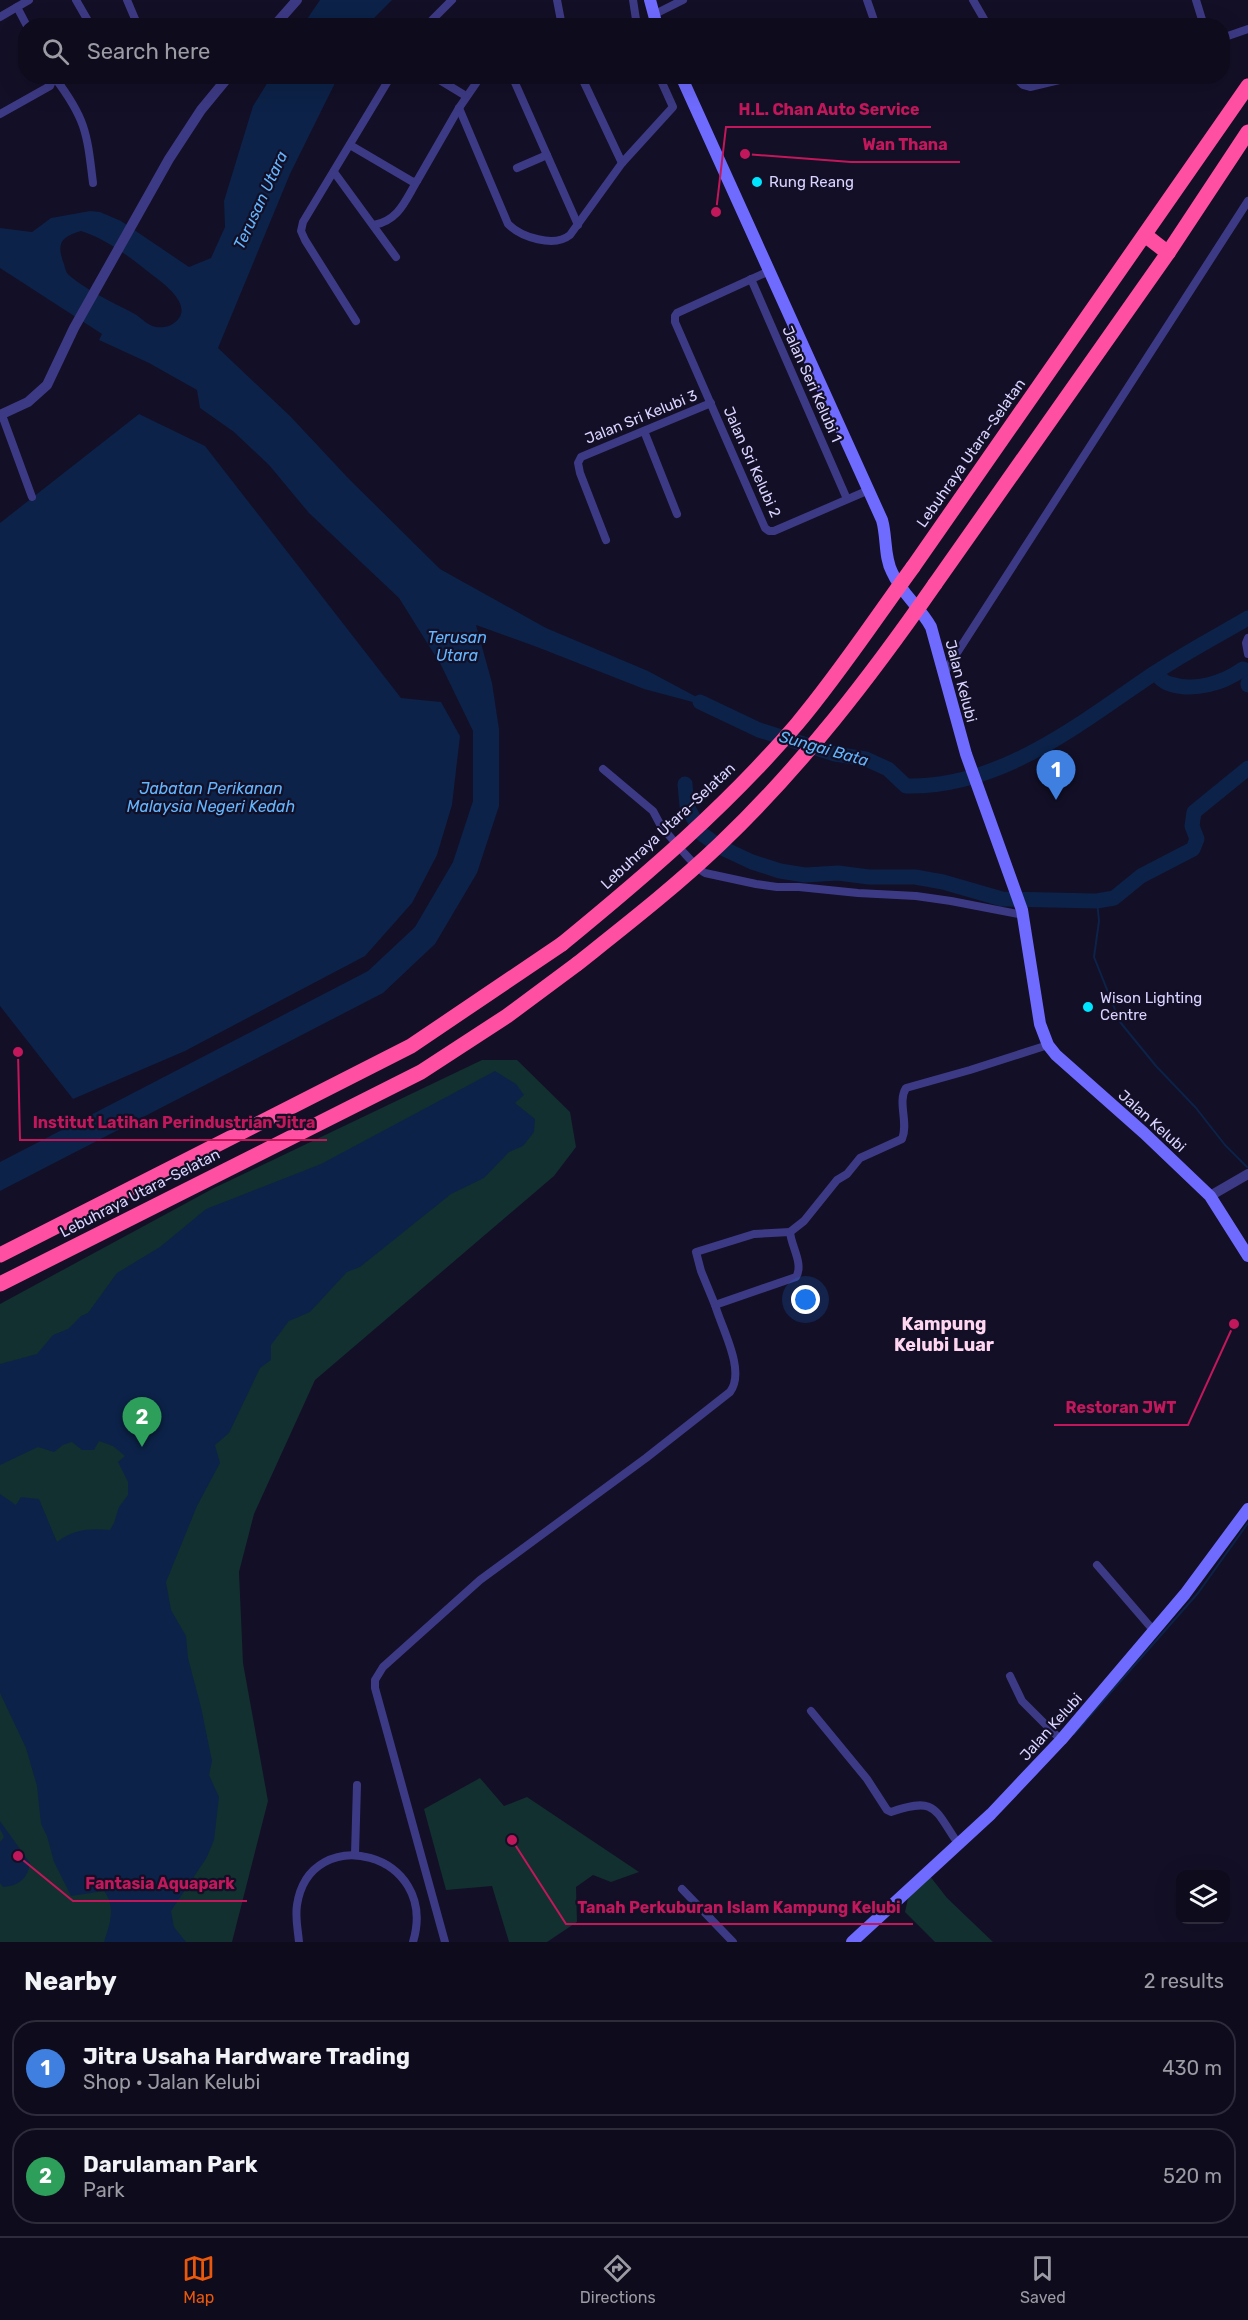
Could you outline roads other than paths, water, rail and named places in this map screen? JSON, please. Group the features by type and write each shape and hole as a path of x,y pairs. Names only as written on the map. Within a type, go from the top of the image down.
{"highway":[{"name":"Lebuhraya Utara–Selatan","path":"0,1255 411,1046 562,945 677,847 756,770 835,675 913,567 1248,86"},
{"name":"Lebuhraya Utara–Selatan","path":"0,1284 422,1072 516,1009 577,964 721,843 774,789 872,672 1168,253 1248,132"},
{"path":"1145,235 1168,253"}],"main road":[{"path":"650,0 654,18"},
{"name":"Jalan Kelubi","path":"685,84 767,272 869,490 886,535 890,569 925,616 936,641 966,754 1022,913 1038,1012 1048,1045 1056,1055 1144,1133 1210,1196 1248,1256"},
{"name":"Jalan Kelubi","path":"852,1942 959,1845 1061,1740 1185,1594 1248,1509"}],"street":[{"path":"0,17 29,0"},
{"path":"76,0 86,18"},
{"path":"127,0 135,18"},
{"path":"281,18 297,0"},
{"path":"434,18 452,0"},
{"path":"557,0 559,18"},
{"path":"633,0 636,18"},
{"path":"658,18 683,0"},
{"path":"867,0 873,18"},
{"path":"973,0 983,18"},
{"path":"1196,0 1202,18"},
{"path":"17,7 23,18"},
{"path":"1230,35 1248,29"},
{"path":"0,114 51,84"},
{"path":"59,84 77,108 85,127 93,183"},
{"path":"32,497 1,415 28,402 47,385 74,328 186,132 223,84"},
{"path":"356,321 301,231 303,222 386,84"},
{"path":"446,84 466,96"},
{"path":"374,225 390,220 398,214 475,84"},
{"path":"516,84 578,225"},
{"path":"585,84 622,163"},
{"path":"459,108 504,215 513,229 523,235 562,240 570,235 578,225 622,163 673,107 663,84"},
{"path":"1022,84 1030,87 1043,84"},
{"path":"350,146 413,182 417,181"},
{"path":"517,168 547,155"},
{"path":"334,172 396,257"},
{"path":"944,673 1248,201"},
{"name":"Jalan Sri Kelubi 3","path":"606,540 580,473 578,464 581,457 711,403 675,322 675,316 677,313 767,272"},
{"name":"Jalan Seri Kelubi 1","path":"751,279 847,499"},
{"name":"Jalan Sri Kelubi 2","path":"711,403 765,528 769,531 869,490"},
{"path":"644,431 676,514"},
{"path":"1248,638 1246,643 1248,654"},
{"path":"603,769 653,811 661,826 705,873 777,887 799,886 951,901 1022,913"},
{"path":"445,1942 400,1784 375,1688 375,1680 388,1662 480,1580 646,1458 730,1392 736,1382 736,1367 696,1252 754,1234 790,1232 804,1221 837,1180 847,1174 860,1158 902,1139 904,1132 903,1096 906,1088 1048,1045"},
{"path":"1210,1196 1248,1174"},
{"path":"715,1305 796,1277 799,1267 790,1232"},
{"path":"1097,1565 1154,1631"},
{"path":"1010,1676 1022,1701 1061,1740"},
{"path":"811,1711 867,1779 887,1810 891,1812 917,1803 926,1804 936,1812 959,1845"},
{"path":"355,1854 357,1785"},
{"path":"300,1942 296,1909 303,1885 316,1869 326,1862 355,1854 385,1863 394,1869 408,1885 416,1904 417,1918 413,1942"},
{"path":"682,1889 733,1942"}],"water":[{"path":"320,0 392,0 374,18 308,18"},
{"name":"Terusan Utara","path":"267,84 335,84 290,174 218,348 290,416 349,479 440,569 546,628 648,671 719,709 644,689 476,625 492,683 499,729 499,806 477,873 435,944 383,993 0,1191 0,1162 368,971 415,927 453,862 473,801 473,731 441,665 399,598 309,513 269,465 234,432 200,408 197,390 149,363 99,340 102,334 0,268 0,228 32,232 51,218 90,211 100,212 121,221 189,267 211,258 225,227 224,201 253,106","holes":["81,231 111,245 160,281 177,298 182,311 174,323 166,327 153,326 69,275 60,251 62,242 69,236"]},
{"name":"Jabatan Perikanan Malaysia Negeri Kedah","path":"139,414 205,446 401,698 441,702 460,736 452,805 437,855 412,903 365,956 185,1051 73,1099 0,1006 0,523"},
{"path":"495,1071 516,1084 524,1095 515,1103 535,1119 534,1132 523,1146 509,1152 484,1178 451,1194 360,1267 347,1272 310,1312 289,1321 271,1345 271,1360 260,1368 229,1433 215,1445 220,1463 197,1506 166,1582 171,1610 186,1636 188,1658 212,1761 209,1775 219,1797 214,1840 207,1857 171,1911 174,1927 186,1942 104,1942 111,1916 108,1897 104,1891 71,1896 54,1862 41,1824 37,1786 26,1748 0,1693 0,1494 16,1505 21,1497 39,1499 57,1542 69,1534 82,1530 110,1530 119,1507 128,1495 128,1482 118,1462 125,1456 113,1446 99,1441 94,1450 82,1450 72,1442 54,1452 38,1447 0,1465 0,1364 37,1354 53,1335 68,1329 81,1316 88,1313 117,1273 160,1247 206,1209 321,1164"},
{"path":"0,1821 30,1863 22,1880 14,1885 3,1887 0,1883 0,1842 4,1837 0,1829"}],"waterway":[{"name":"Sungai Bata","path":"700,702 759,730 835,754 866,759 888,769 906,786 941,784 1006,765 1037,750 1097,713 1164,667 1248,618"},
{"path":"1155,673 1168,683 1189,687 1218,682 1243,669 1248,672"},
{"path":"685,784 687,806 702,834 720,847 752,862 780,871 805,875 838,873 869,877 915,877 943,882 1002,899 1097,901 1114,898 1141,876 1193,849 1197,839 1192,826 1194,812 1248,768"},
{"path":"1097,901 1099,921 1094,957 1120,1022 1156,1066 1196,1108 1225,1145 1247,1167"},
{"path":"1074,1734 1198,1593 1248,1523"}],"place":[{"name":"Wan Thana","path":"745,154"},
{"name":"Rung Reang","path":"757,182"},
{"name":"H.L. Chan Auto Service","path":"716,212"},
{"name":"Jitra Usaha Hardware Trading","path":"1056,800"},
{"name":"Wison Lighting Centre","path":"1088,1007"},
{"name":"Institut Latihan Perindustrian Jitra","path":"18,1052"},
{"name":"Restoran JWT","path":"1234,1324"},
{"name":"Darulaman Park","path":"142,1447"},
{"name":"Tanah Perkuburan Islam Kampung Kelubi","path":"512,1840"},
{"name":"Fantasia Aquapark","path":"18,1856"}],"district":[{"name":"Kampung Kelubi Luar","path":"944,1334"}]}
